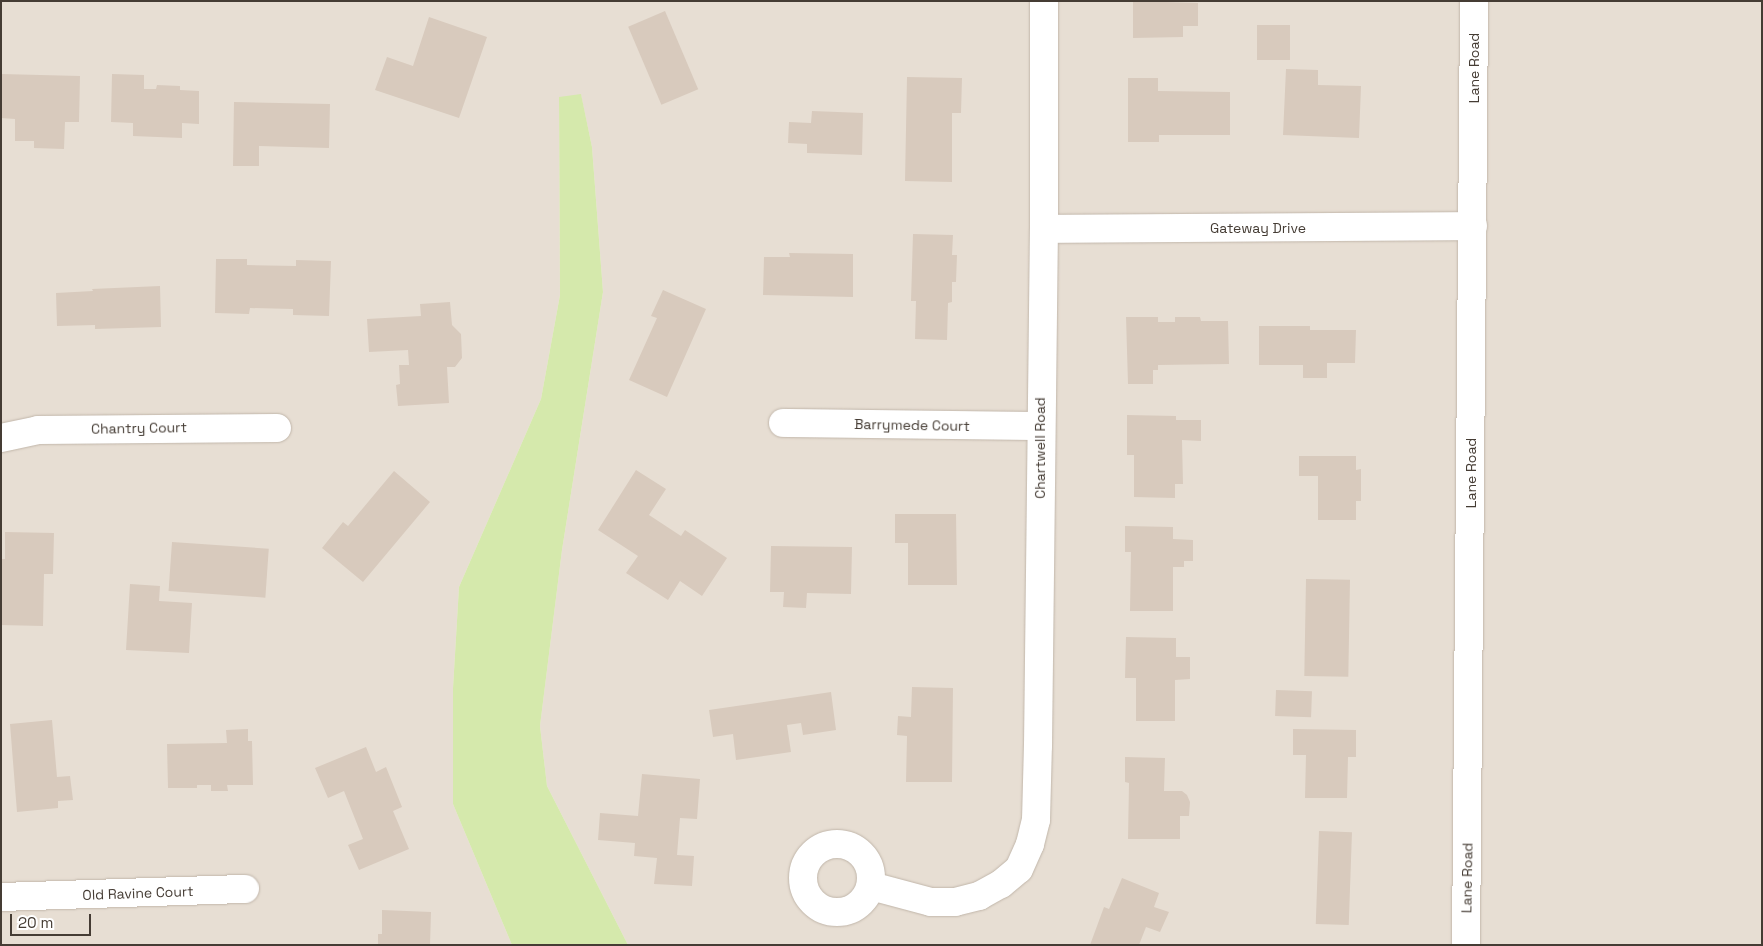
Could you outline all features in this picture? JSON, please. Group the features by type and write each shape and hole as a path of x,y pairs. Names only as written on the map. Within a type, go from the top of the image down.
{"street":[{"name":"Chartwell Road","path":"870,886 931,902 955,902 979,896 1001,884 1019,869 1030,844 1036,820 1044,229 1044,1"},
{"name":"Lane Road","path":"1466,945 1474,1"},
{"name":"Gateway Drive","path":"1044,229 1473,226"},
{"name":"Barrymede Court","path":"783,423 1040,426"},
{"name":"Chantry Court","path":"1,438 38,430 278,428"},
{"name":"Old Ravine Court","path":"1,897 244,889"}],"shaded area":[{"path":"1,1 1762,1 1762,945 628,945 547,786 540,726 562,550 603,292 592,147 581,95 559,98 560,295 541,399 459,587 453,688 453,804 512,945 1,945"}],"green space":[{"path":"581,94 592,147 603,292 562,550 540,726 547,786 628,945 512,945 453,804 453,688 459,587 541,399 560,295 559,97"}],"building":[{"path":"1133,1 1198,3 1198,26 1183,26 1183,37 1133,38"},
{"path":"665,11 698,89 661,105 628,27"},
{"path":"429,17 487,37 459,118 375,90 387,57 413,66"},
{"path":"1257,25 1290,25 1290,60 1257,60"},
{"path":"1286,69 1318,70 1318,85 1361,86 1359,138 1283,135"},
{"path":"1,74 80,76 79,122 65,122 64,149 34,148 34,141 15,141 15,119 1,118"},
{"path":"112,74 144,75 144,89 156,89 157,85 180,86 180,90 199,91 199,124 182,123 182,138 133,136 133,123 111,122"},
{"path":"907,77 962,78 961,113 952,113 952,182 905,181"},
{"path":"1128,78 1158,78 1158,91 1230,92 1230,135 1159,135 1159,142 1128,142"},
{"path":"234,102 330,104 329,148 259,146 259,166 233,166"},
{"path":"812,111 863,113 862,155 807,153 807,144 788,143 789,122 811,123"},
{"path":"913,234 953,235 952,255 957,255 956,282 952,282 952,302 948,303 947,340 915,339 916,301 911,301"},
{"path":"789,253 853,254 853,297 763,295 764,257 790,257"},
{"path":"216,259 247,259 247,265 296,266 296,260 331,261 329,316 293,315 293,309 250,308 249,314 215,313"},
{"path":"160,286 161,327 95,329 95,325 57,326 56,293 93,291 92,289"},
{"path":"663,290 706,309 667,397 629,380 657,318 651,316"},
{"path":"450,302 452,325 461,334 462,358 455,367 447,367 449,403 398,406 396,385 400,384 399,365 409,365 408,350 369,352 367,319 421,316 420,304"},
{"path":"1126,317 1158,317 1158,322 1175,322 1175,317 1200,317 1201,321 1228,321 1229,364 1158,365 1158,370 1153,370 1153,384 1128,384"},
{"path":"1259,326 1310,326 1310,330 1356,330 1355,363 1327,363 1327,378 1303,378 1303,365 1259,365"},
{"path":"1127,415 1176,416 1176,420 1201,420 1201,441 1182,440 1183,484 1175,484 1175,498 1134,497 1134,455 1127,455"},
{"path":"1299,456 1356,456 1356,470 1361,469 1361,501 1356,501 1356,520 1318,520 1318,476 1299,476"},
{"path":"636,470 666,489 649,515 681,536 685,530 727,558 702,596 680,581 668,600 626,573 638,556 598,530"},
{"path":"394,471 430,502 363,582 322,548 343,522 348,526"},
{"path":"895,514 956,514 957,585 908,585 908,543 895,543"},
{"path":"1125,526 1173,527 1173,539 1193,540 1193,561 1184,561 1184,567 1173,567 1173,611 1130,611 1131,552 1125,552"},
{"path":"5,532 54,533 53,574 44,574 43,626 1,625 1,559 5,559"},
{"path":"172,542 269,549 265,598 169,591"},
{"path":"771,546 852,547 851,594 807,593 806,608 783,607 784,592 770,592"},
{"path":"1306,579 1350,580 1348,677 1304,676"},
{"path":"130,584 160,586 159,601 192,603 189,653 126,650"},
{"path":"1126,637 1176,638 1176,657 1190,657 1190,679 1175,680 1175,721 1136,721 1136,678 1125,678"},
{"path":"912,687 953,688 952,782 906,782 907,736 897,735 898,716 911,717"},
{"path":"1276,690 1312,691 1311,717 1275,716"},
{"path":"831,692 836,730 803,735 801,723 787,725 791,752 736,760 733,734 713,737 709,710"},
{"path":"52,720 57,777 70,776 73,800 58,801 58,808 17,812 10,724"},
{"path":"248,729 248,741 252,741 253,785 227,785 228,791 211,791 211,785 197,785 197,788 168,788 167,744 227,743 226,730"},
{"path":"1293,729 1356,730 1356,757 1348,757 1347,798 1305,798 1306,755 1293,755"},
{"path":"366,747 376,772 386,767 402,807 393,811 409,849 359,870 348,845 363,839 344,791 328,798 315,768"},
{"path":"1125,757 1165,758 1164,791 1182,791 1187,795 1190,802 1189,816 1180,816 1180,839 1128,839 1129,783 1125,782"},
{"path":"642,774 700,779 697,819 680,818 677,855 694,856 692,886 654,884 657,858 634,856 635,843 598,840 600,813 638,816"},
{"path":"1319,831 1352,832 1349,925 1316,924"},
{"path":"1122,878 1159,893 1154,907 1169,912 1160,932 1146,927 1139,945 1090,945 1104,907 1109,909"},
{"path":"382,910 431,912 430,945 378,945 378,934 382,934"}]}
